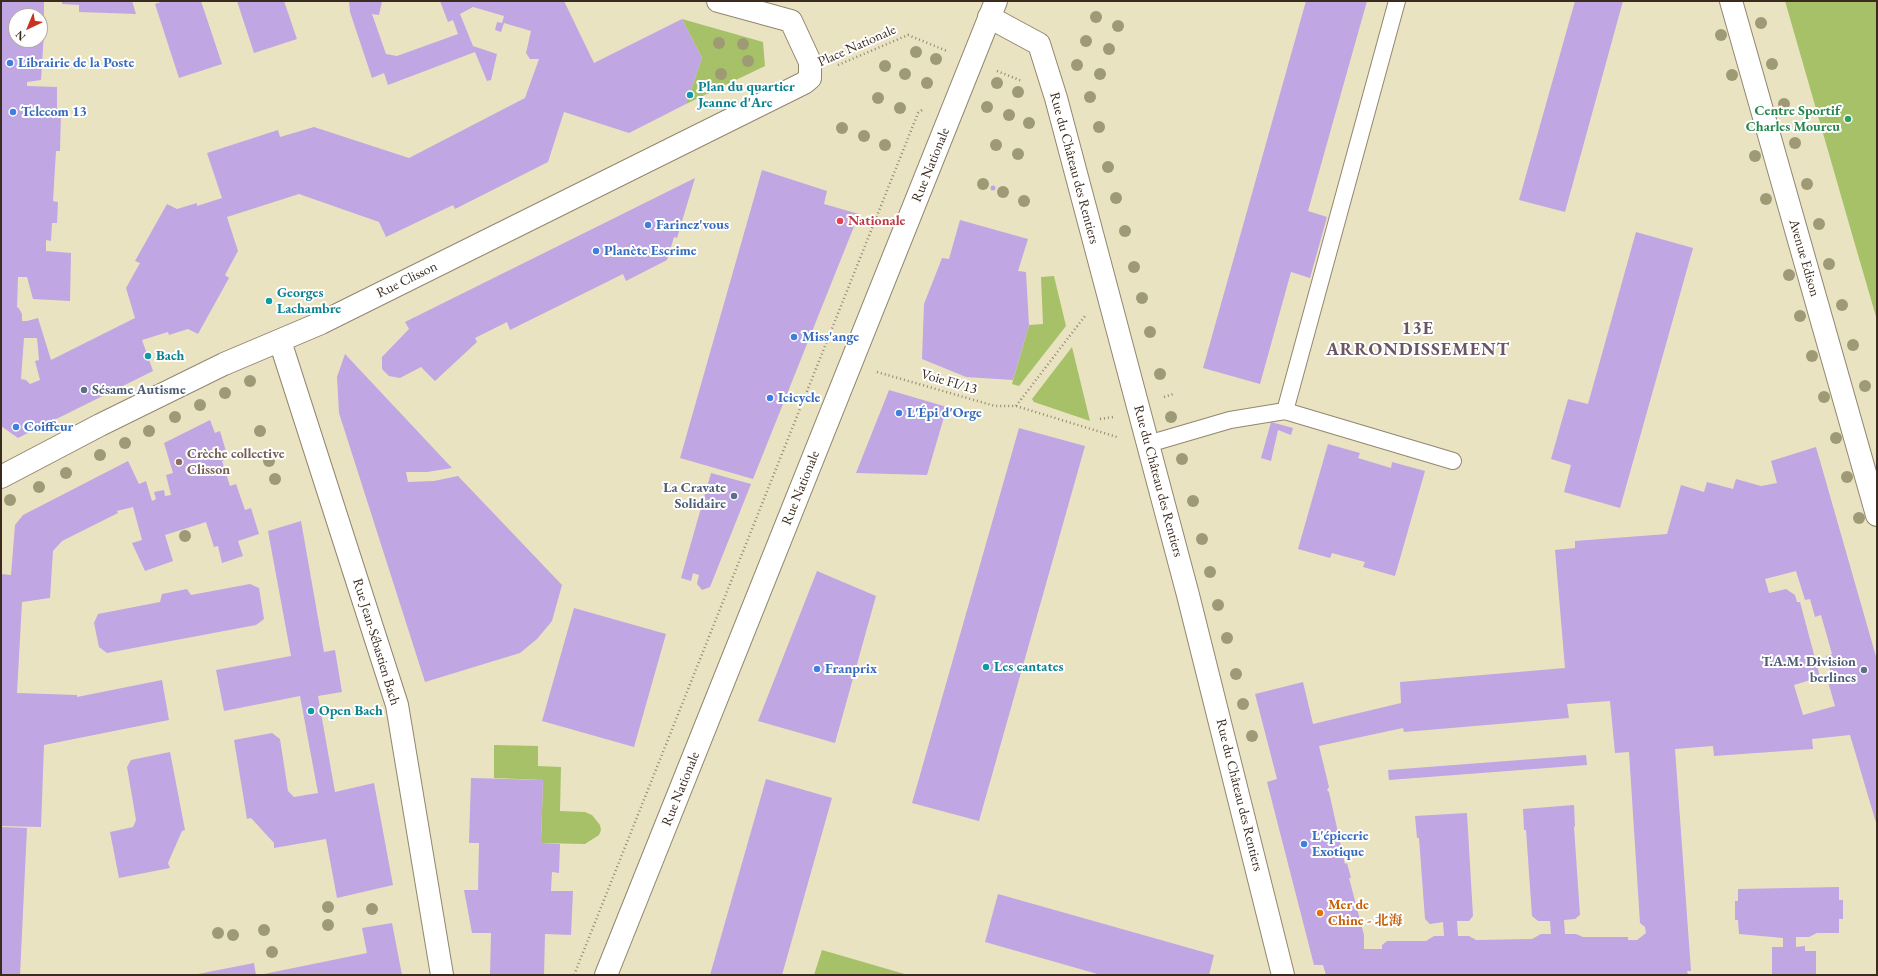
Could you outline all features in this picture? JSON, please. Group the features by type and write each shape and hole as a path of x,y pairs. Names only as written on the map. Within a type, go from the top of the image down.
{"street":[{"path":"718,1 792,21 810,62 810,78"},
{"name":"Avenue Edison","path":"1731,1 1877,514"},
{"name":"Rue du Château des Rentiers","path":"992,9 1022,33 1039,44 1058,106 1244,813 1283,975"},
{"name":"Rue Nationale","path":"606,975 992,9"},
{"name":"Rue Clisson","path":"1,477 100,425 224,364 280,342 321,323 797,87 810,78"},
{"name":"Rue Jean-Sébastien Bach","path":"280,342 397,705 442,975"}],"lane":[{"path":"1284,412 1397,1"},
{"path":"1148,444 1230,420 1284,412 1453,461"}],"path":[{"name":"Place Nationale","path":"810,78 908,35 949,52"},
{"path":"992,69 1028,83"},
{"path":"1016,406 1088,312"},
{"name":"Voie FI/13","path":"877,372 995,406 1016,406 1119,438"}],"green space":[{"name":"Centre Sportif Charles Moureu","path":"1785,1 1877,1 1877,320 1854,241"},
{"path":"682,19 763,42 765,66 686,104 702,58"},
{"path":"1054,276 1066,326 1019,386 1012,384 1029,325 1043,324 1041,277"},
{"path":"1072,347 1090,421 1034,402 1032,399"},
{"path":"494,745 538,746 538,766 561,767 560,811 585,812 592,815 600,825 601,830 599,835 585,844 541,843 543,780 494,778"},
{"path":"822,950 908,975 814,975"}],"building":[{"path":"1,1 44,1 44,8 8,8 8,48 43,48 41,80 27,82 27,86 57,87 57,112 61,113 60,151 56,151 53,201 58,202 57,223 52,223 51,241 46,240 46,251 71,253 70,301 33,299 27,277 18,277 17,308 18,307 22,314 22,321 38,318 51,360 135,318 126,288 140,263 135,261 167,204 177,209 197,203 197,206 222,198 207,153 278,130 280,137 314,127 409,158 525,98 539,59 530,59 526,53 531,31 504,23 501,32 495,30 497,22 502,23 504,16 473,7 460,14 473,46 497,54 491,80 487,81 475,52 388,85 384,73 372,78 350,12 349,1 382,1 379,15 372,14 386,54 397,56 458,34 453,20 448,22 440,1 564,1 594,63 682,19 702,58 686,104 629,133 564,112 548,162 455,209 453,205 386,237 379,222 299,194 227,217 238,251 225,275 229,278 198,334 188,329 169,335 168,332 142,340 153,371 18,438 1,426","holes":["24,338 37,338 39,360 35,361 40,380 30,384 26,380 21,379"]},
{"path":"62,1 132,1 136,14 79,12 79,5 62,4"},
{"path":"164,1 201,1 222,64 179,78 155,4"},
{"path":"237,1 284,1 297,39 254,53"},
{"path":"1306,1 1367,1 1308,211 1327,217 1310,278 1291,272 1260,384 1203,368"},
{"path":"1575,1 1623,1 1565,212 1519,200"},
{"path":"762,170 827,191 824,204 859,214 753,479 680,458"},
{"path":"695,178 677,238 674,237 667,260 626,281 623,274 510,330 507,322 475,338 477,342 435,381 421,367 400,378 389,376 382,369 382,357 409,329 405,322"},
{"path":"993,185 996,188 993,191 990,188"},
{"path":"960,220 1028,239 1018,271 1026,272 1029,325 1013,380 966,377 922,359 924,304 942,258 949,259"},
{"path":"1636,232 1693,248 1620,508 1564,492 1571,465 1551,459 1568,399 1588,404"},
{"path":"345,354 452,468 427,472 406,472 408,482 434,481 458,476 562,585 552,621 537,639 520,653 425,682 339,413 337,377"},
{"path":"889,390 947,407 927,475 856,473"},
{"path":"210,420 215,433 220,431 228,458 222,461 230,486 236,484 245,510 251,508 259,534 238,541 243,556 222,563 218,546 214,547 206,522 165,535 173,561 145,571 132,543 142,540 133,507 117,511 118,513 62,541 53,551 50,598 22,602 17,693 77,695 77,697 162,680 169,720 44,745 41,827 1,826 1,574 11,575 15,525 23,515 128,461 139,484 146,481 152,501 156,499 154,492 164,490 165,496 171,495 166,475 173,473 164,443"},
{"path":"1271,422 1293,428 1291,435 1278,430 1271,461 1261,458"},
{"name":"Les cantates","path":"1019,428 1085,446 979,821 912,803"},
{"path":"1328,444 1360,453 1358,458 1391,468 1392,462 1425,471 1395,576 1363,567 1365,562 1332,553 1330,558 1298,549"},
{"path":"1816,447 1877,660 1877,826 1850,735 1812,739 1813,749 1714,756 1713,746 1675,749 1691,971 1687,971 1688,975 1326,975 1323,965 1314,965 1267,782 1277,779 1255,694 1303,682 1313,724 1401,703 1400,682 1565,668 1555,550 1575,548 1575,541 1667,534 1681,485 1704,492 1707,482 1733,489 1736,479 1761,486 1777,483 1771,461","holes":["1796,571 1805,600 1810,599 1815,617 1821,615 1832,654 1826,656 1831,673 1826,675 1835,706 1803,715 1794,685 1820,677 1800,602 1797,602 1795,595 1786,589 1769,593 1765,579","1610,701 1615,753 1629,752 1640,923 1645,927 1646,933 1637,940 1628,940 1628,937 1583,937 1576,934 1565,934 1564,920 1575,919 1580,915 1574,805 1523,809 1524,830 1526,830 1532,916 1538,921 1550,921 1551,934 1541,934 1532,939 1476,940 1469,936 1458,936 1457,921 1469,921 1473,916 1467,813 1415,816 1417,838 1419,838 1425,919 1430,924 1443,922 1444,936 1434,936 1426,941 1387,941 1382,945 1382,949 1364,949 1364,935 1349,878 1351,878 1347,863 1345,864 1329,792 1327,790 1329,787 1319,746 1403,728 1404,732 1569,718 1567,704"]},
{"path":"711,473 751,484 710,587 702,590 697,584 699,575 693,573 691,581 681,578"},
{"name":"Open Bach","path":"301,521 324,652 335,650 342,692 318,696 335,792 374,783 393,885 337,898 326,839 274,848 274,843 251,818 247,819 234,740 272,733 280,739 288,791 294,797 318,793 300,696 224,711 216,670 291,656 268,531"},
{"name":"Franprix","path":"817,571 876,596 835,743 758,721"},
{"path":"250,584 259,588 264,619 256,625 107,653 99,647 94,623 98,614 160,602 162,594 187,589 191,595"},
{"path":"574,608 666,634 634,747 542,721"},
{"path":"170,752 185,830 182,831 168,863 170,868 119,878 110,832 133,827 136,820 127,767 131,760"},
{"path":"1586,755 1587,765 1389,780 1388,770"},
{"path":"471,778 543,780 541,843 560,844 559,873 552,872 551,891 573,891 571,935 545,934 544,975 490,975 491,933 472,933 464,890 478,890 479,843 469,843"},
{"path":"766,779 832,798 782,975 710,975"},
{"path":"1,827 27,828 20,975 1,975"},
{"path":"1839,887 1839,900 1843,900 1843,919 1839,919 1839,933 1817,933 1809,937 1796,937 1796,947 1805,946 1805,951 1816,951 1816,975 1772,975 1772,947 1783,947 1783,938 1739,934 1738,920 1735,920 1735,901 1738,901 1738,889"},
{"path":"998,894 1214,955 1209,975 1101,975 985,942"},
{"path":"392,923 402,975 259,975 367,953 362,928"},
{"path":"254,963 256,975 198,975 198,974"}],"place":[{"name":"Librairie de la Poste","path":"10,63"},
{"name":"Plan du quartier Jeanne d'Arc","path":"690,95"},
{"name":"Telecom 13","path":"13,112"},
{"name":"Centre Sportif Charles Moureu","path":"1848,119"},
{"name":"Nationale","path":"840,221"},
{"name":"Farinez'vous","path":"648,225"},
{"name":"Planète Escrime","path":"596,251"},
{"name":"Georges Lachambre","path":"269,301"},
{"name":"Miss'ange","path":"794,337"},
{"name":"Bach","path":"148,356"},
{"name":"Sésame Autisme","path":"84,390"},
{"name":"Icicycle","path":"770,398"},
{"name":"L'Épi d'Orge","path":"899,413"},
{"name":"Coiffeur","path":"16,427"},
{"name":"Crèche collective Clisson","path":"179,462"},
{"name":"La Cravate Solidaire","path":"734,496"},
{"name":"Les cantates","path":"986,667"},
{"name":"Franprix","path":"817,669"},
{"name":"T.A.M. Division berlines","path":"1864,670"},
{"name":"Open Bach","path":"311,711"},
{"name":"L'épicerie Exotique","path":"1304,844"},
{"name":"Mer de Chine - 北海","path":"1320,913"}],"district":[{"name":"13E ARRONDISSEMENT","path":"1418,339"}]}
